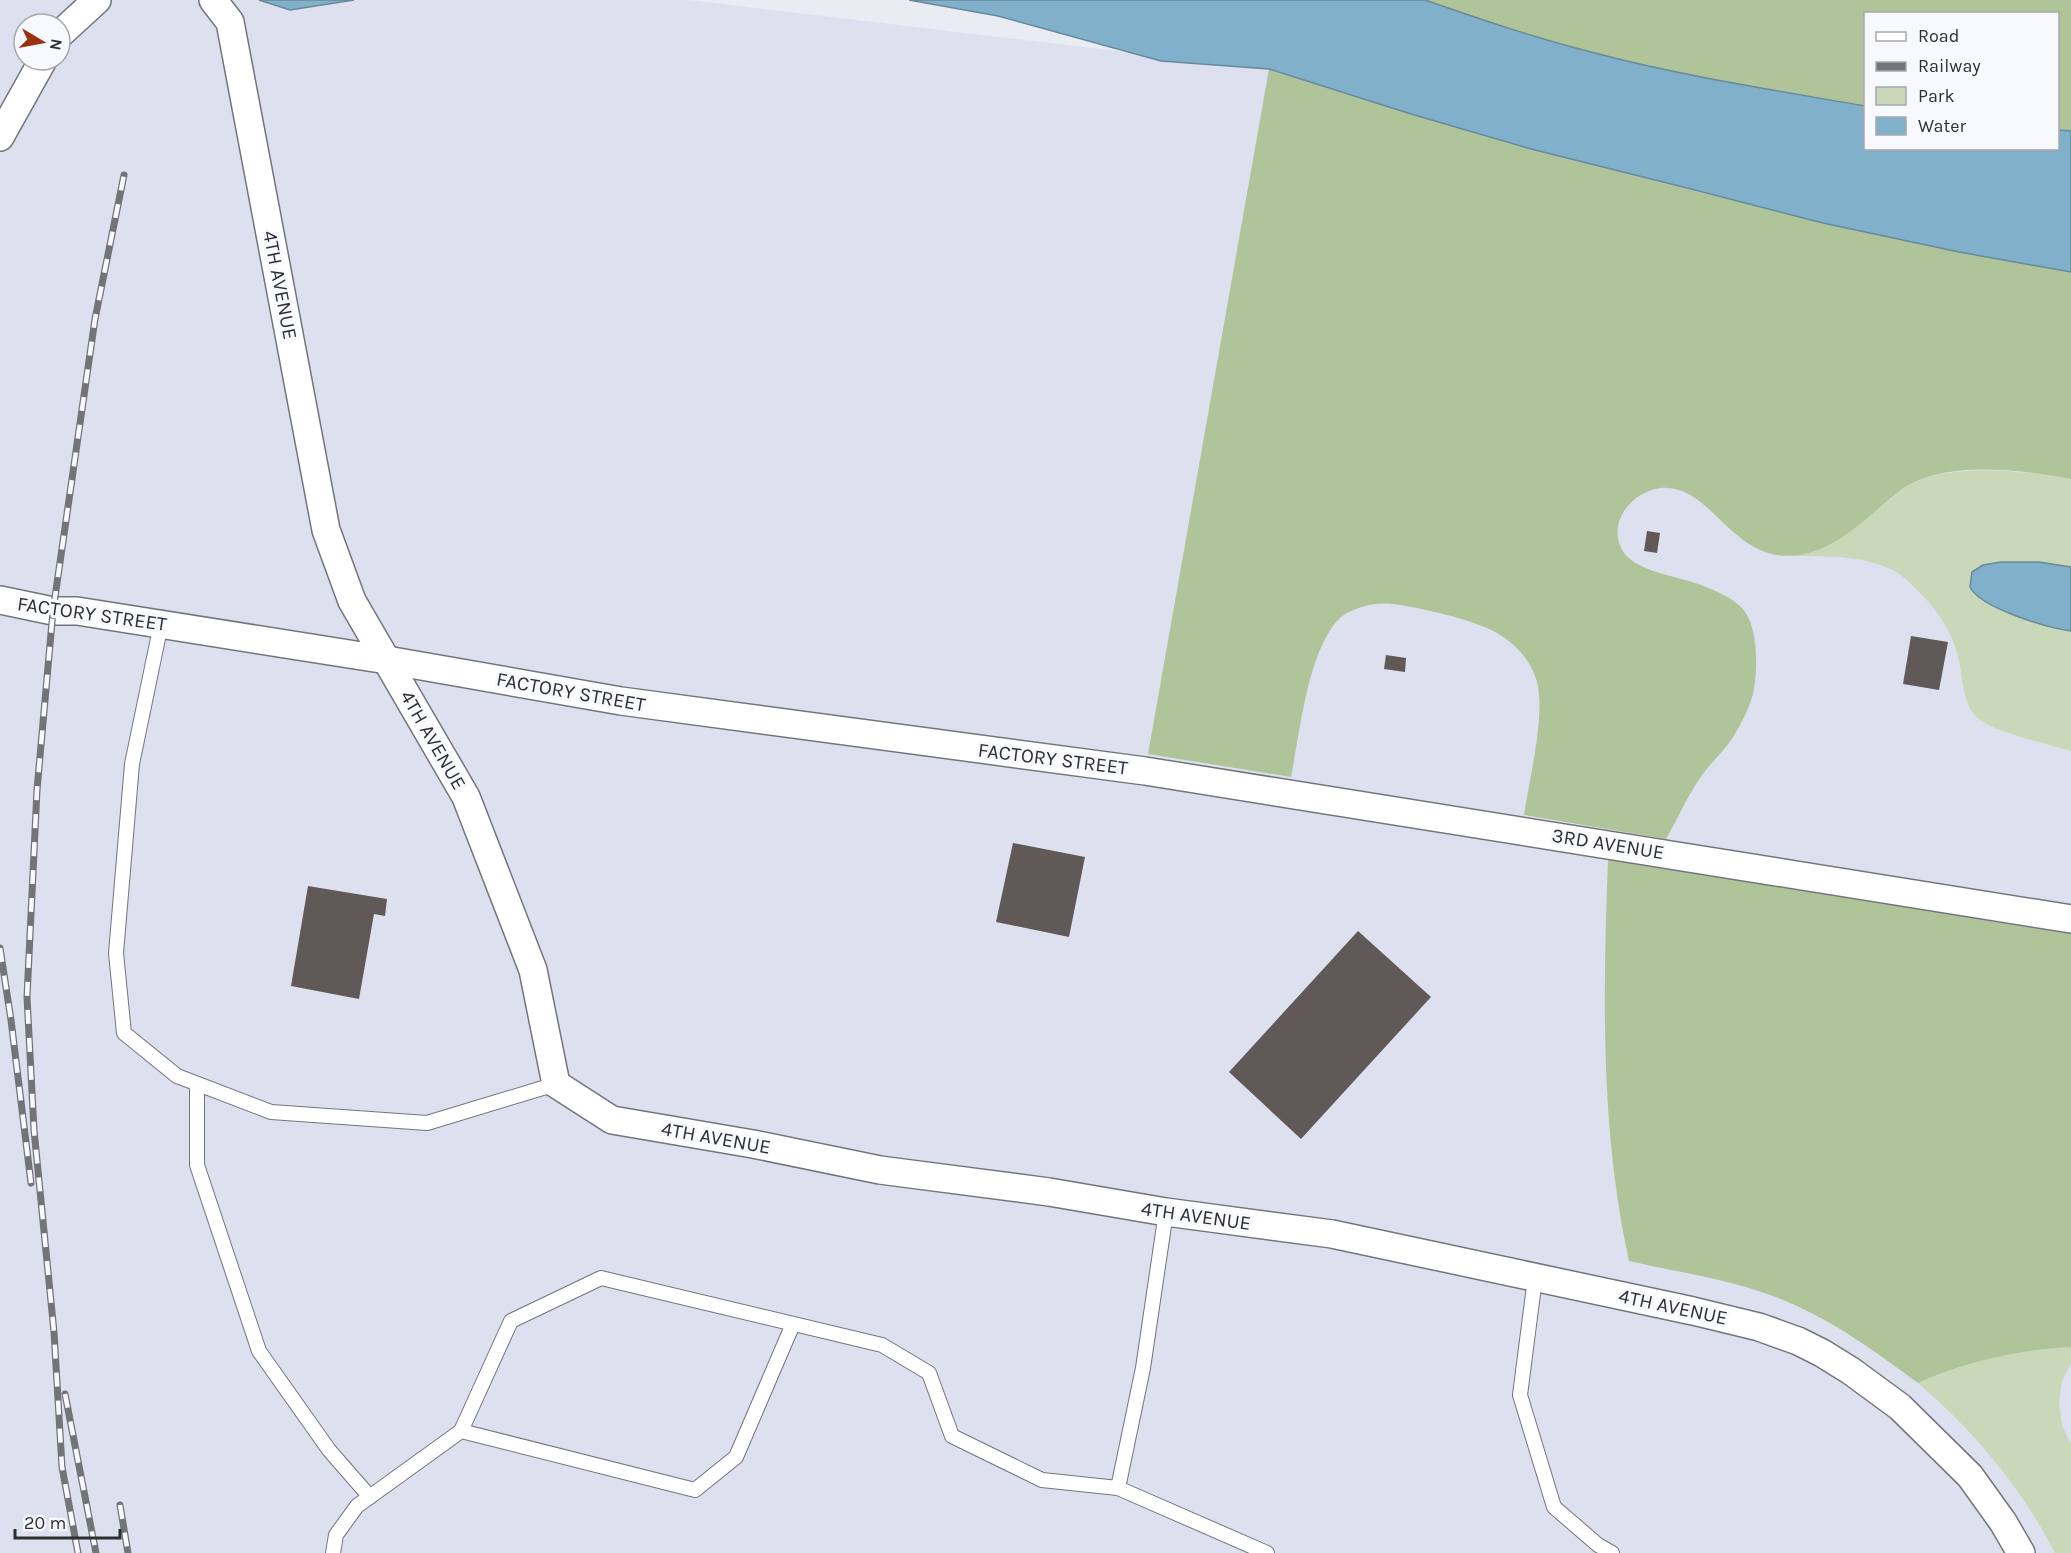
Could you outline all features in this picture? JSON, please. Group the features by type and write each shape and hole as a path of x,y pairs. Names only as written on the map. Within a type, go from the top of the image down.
{"street":[{"path":"72,23 97,0"},
{"name":"4TH AVENUE","path":"213,0 230,22 326,530 352,601 466,797 533,970 556,1084 612,1120 753,1144 880,1170 1049,1192 1166,1212 1332,1234 1724,1318 1773,1332 1804,1344 1851,1371 1900,1407 1970,1476 1998,1515 2021,1553"},
{"path":"0,137 36,72"},
{"name":"FACTORY STREET","path":"0,600 53,611 77,611 387,660 621,701 1145,771"},
{"name":"3RD AVENUE","path":"1145,771 2071,919"}],"lane":[{"path":"161,624 132,764 116,953 124,1033 177,1076 271,1113 427,1123 556,1084"},
{"path":"197,1084 197,1165 259,1351 329,1450 370,1497"},
{"path":"1118,1488 1143,1368 1166,1212"},
{"path":"333,1553 336,1535 357,1506 461,1431 511,1321 602,1278 882,1345 929,1373 952,1436 1042,1480 1118,1488 1267,1553"},
{"path":"1535,1278 1520,1395 1554,1507 1598,1545 1612,1553"},
{"path":"461,1431 695,1490 736,1456 793,1324"}],"shaded area":[{"path":"0,0 689,0 1269,69 1531,149 1823,223 2071,272 2071,1553 0,1553"}],"green space":[{"path":"1425,0 2071,0 2071,131 2059,130 2059,12 1864,12 1864,106 1625,61 1570,47"},
{"path":"1269,69 1467,129 1667,184 1969,253 2071,272 2071,479 1984,469 1939,474 1918,480 1901,490 1844,536 1818,550 1804,554 1779,555 1759,549 1741,539 1711,511 1680,490 1661,488 1640,495 1631,503 1619,521 1619,542 1624,553 1631,560 1651,570 1697,583 1734,601 1748,616 1756,649 1755,684 1744,716 1729,743 1689,795 1666,839 1524,815 1539,724 1538,689 1535,676 1528,663 1509,641 1488,628 1402,605 1378,604 1355,609 1342,616 1327,636 1318,654 1306,695 1291,777 1148,754"},
{"path":"1991,470 2045,474 2071,479 2071,751 1998,729 1974,715 1967,701 1957,652 1946,627 1925,598 1898,573 1860,560 1790,556 1816,548 1840,536 1901,490 1917,481 1947,473"},
{"path":"1608,859 2071,934 2071,1347 1993,1358 1936,1375 1918,1383 1849,1334 1793,1304 1738,1285 1629,1261 1613,1161 1608,1111 1605,960"},
{"path":"2071,1347 2071,1363 2062,1381 2059,1404 2062,1425 2071,1444 2071,1553 2055,1553 2012,1483 1959,1421 1918,1383 1936,1375 1993,1358"}],"water":[{"path":"259,0 354,0 290,10"},
{"path":"909,0 1425,0 1570,47 1625,61 1864,106 1864,150 2059,150 2059,130 2071,131 2071,272 1959,252 1823,223 1531,149 1269,69 1161,61 998,16"},
{"path":"2001,562 2039,562 2071,567 2071,631 2016,616 1976,595 1970,587 1972,572 1983,565"}],"building":[{"path":"1647,531 1660,533 1657,553 1644,551"},
{"path":"1911,636 1948,642 1939,690 1903,684"},
{"path":"1386,655 1406,658 1405,672 1384,669"},
{"path":"1013,843 1085,857 1069,937 996,922"},
{"path":"308,886 387,899 385,916 374,914 359,999 291,986"},
{"path":"1358,931 1431,997 1301,1139 1229,1072"}],"railway":[{"path":"78,1553 62,1467 54,1332 34,1130 27,997 37,790 53,611 95,319 124,175"},
{"path":"0,948 31,1183"},
{"path":"65,1394 96,1553"},
{"path":"120,1505 128,1553"}]}
